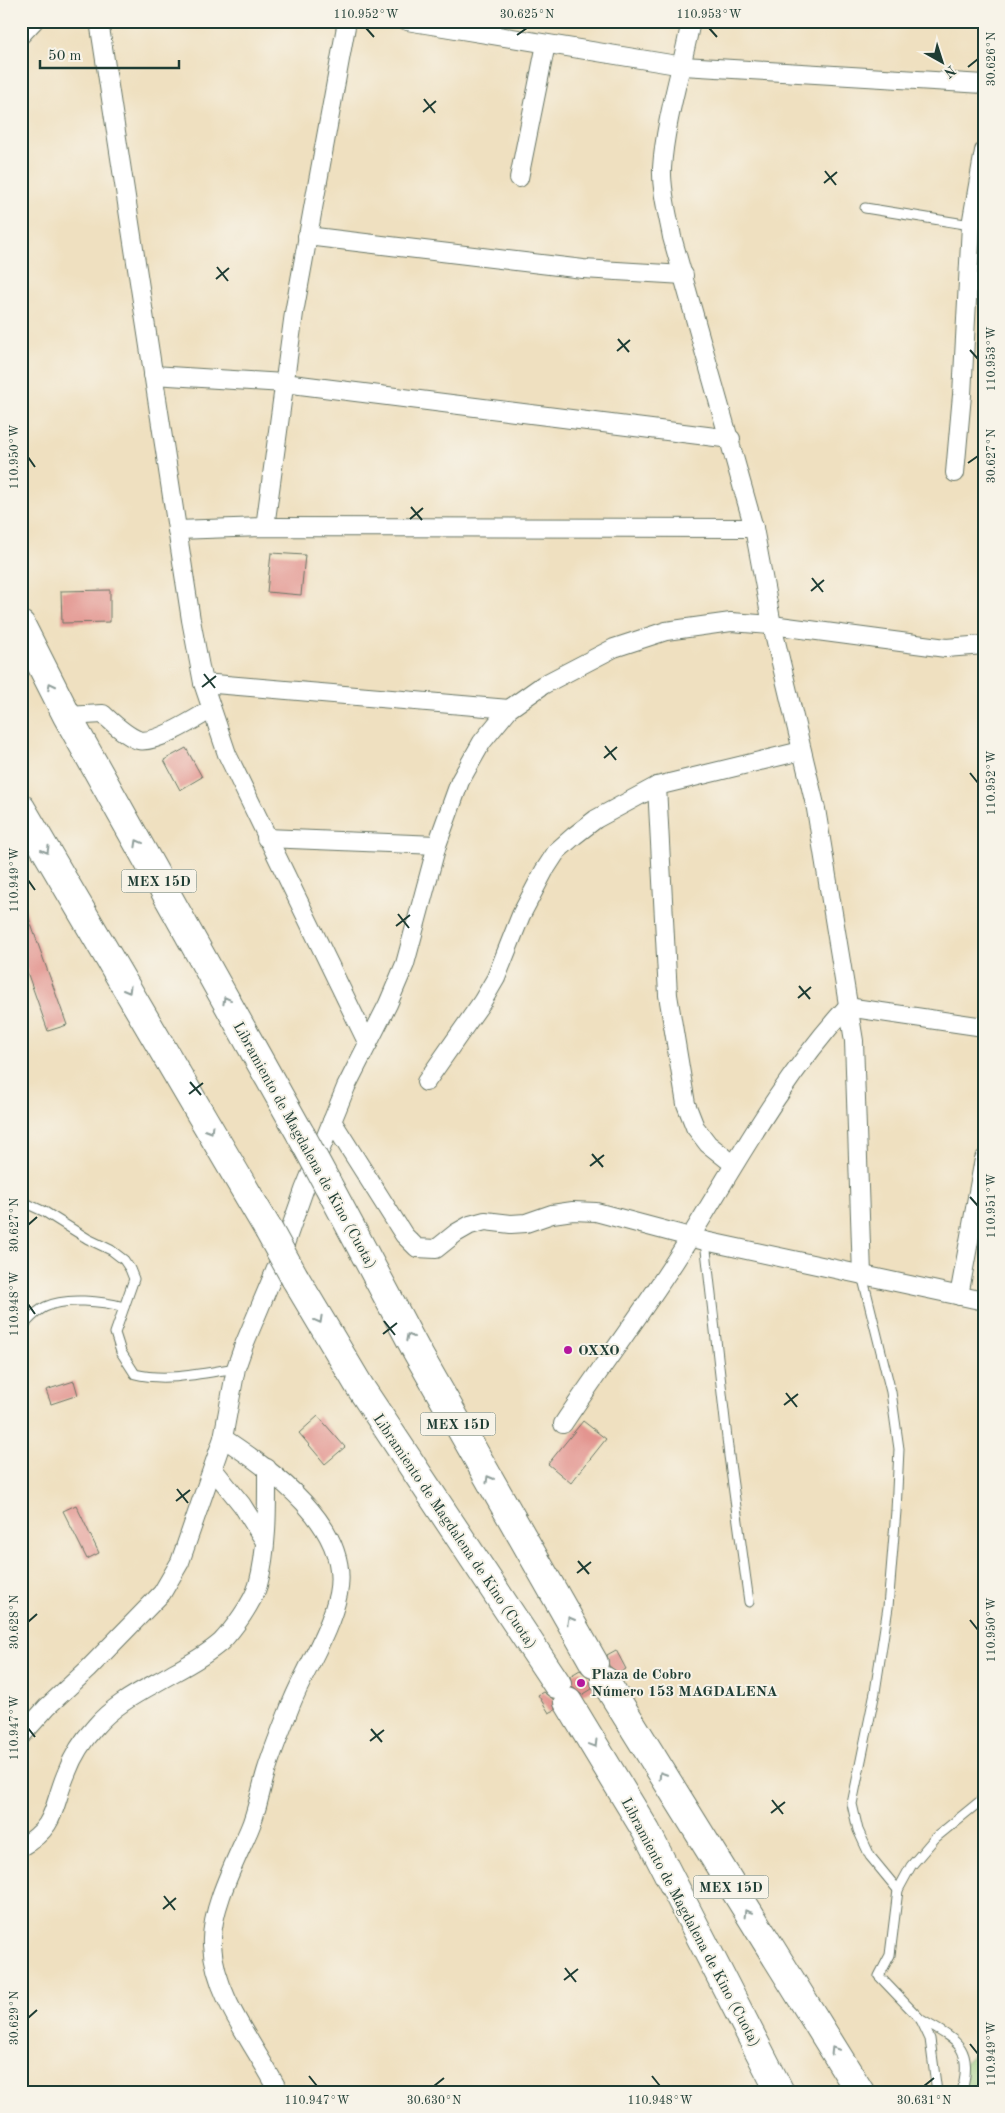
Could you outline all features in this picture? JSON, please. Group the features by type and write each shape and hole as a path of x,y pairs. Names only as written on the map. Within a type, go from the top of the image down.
{"highway":[{"name":"Libramiento de Magdalena de Kino (Cuota)","path":"21,625 67,716 301,1135 416,1350 599,1672 860,2092"},
{"name":"Libramiento de Magdalena de Kino (Cuota)","path":"21,808 360,1387 563,1693 646,1831 780,2092"}],"street":[{"path":"21,35 34,21"},
{"path":"99,21 177,530 203,683 210,710 227,754 266,838 368,1044"},
{"path":"265,527 284,383 307,236 347,21"},
{"path":"407,21 683,66 984,84"},
{"path":"691,21 667,135 662,169 664,198 754,528 772,625 816,809 854,1041 862,1274"},
{"path":"518,178 546,44"},
{"path":"955,473 984,151"},
{"path":"307,236 583,268 684,275"},
{"path":"153,375 284,383 731,439"},
{"path":"177,530 265,527 754,528"},
{"path":"21,1736 47,1707 87,1670 162,1593 180,1562 223,1438 236,1368 278,1264 304,1190 346,1087 405,964 437,845 460,782 482,742 509,709 544,685 607,651 666,631 731,622 772,625 946,648 984,645"},
{"path":"203,683 509,709"},
{"path":"67,716 103,714 132,737 146,741 210,710"},
{"path":"426,1082 482,1002 496,978 521,915 544,871 557,852 596,820 657,786 801,751"},
{"path":"657,786 668,995 686,1104 696,1127 708,1144 733,1164"},
{"path":"266,838 437,845"},
{"path":"847,1007 984,1027"},
{"path":"563,1424 698,1239 733,1164 773,1100 807,1053 847,1007"},
{"path":"332,1121 404,1235 417,1248 436,1249 456,1233 470,1225 485,1221 511,1224 526,1223 552,1214 574,1211 596,1212 698,1239 984,1301"},
{"path":"959,1296 984,1160"},
{"path":"223,1438 267,1468 289,1486 325,1534 336,1556 339,1573 338,1594 323,1636 293,1700 266,1770 253,1820 218,1909 212,1943 222,1987 279,2092"},
{"path":"21,1847 33,1840 47,1826 59,1800 66,1772 95,1726 130,1698 201,1658 222,1641 241,1617 258,1586 264,1540 267,1468"},
{"path":"213,1469 242,1505 264,1540"}],"lane":[{"path":"865,208 978,226"},
{"path":"21,1201 111,1250 124,1260 134,1279 115,1333 125,1359 136,1374 149,1378 236,1368"},
{"path":"698,1239 749,1602"},
{"path":"862,1274 891,1392 899,1449 888,1607 875,1692 852,1804 858,1830 870,1856 898,1890"},
{"path":"21,1328 46,1306 60,1302 100,1302 124,1307"},
{"path":"962,2092 967,2061 964,2053 949,2037 921,2020 879,1976 890,1955 898,1890 911,1866 935,1838 984,1798"},
{"path":"921,2020 930,2039 937,2092"}],"green space":[{"path":"984,2044 984,2092 958,2092 963,2064"}],"building":[{"path":"271,553 305,555 301,595 267,592"},
{"path":"110,590 110,622 62,623 61,591"},
{"path":"186,748 202,777 180,790 164,760"},
{"path":"23,902 67,1025 48,1031 21,955 21,903"},
{"path":"74,1381 78,1395 51,1404 46,1390"},
{"path":"318,1416 345,1447 325,1464 299,1433"},
{"path":"583,1421 606,1439 571,1483 548,1464"},
{"path":"76,1505 99,1553 87,1559 63,1511"},
{"path":"616,1650 626,1669 619,1673 609,1666 607,1655"},
{"path":"580,1670 590,1678 592,1689 582,1695 572,1687 570,1676"},
{"path":"543,1692 553,1699 555,1710 549,1713 538,1695"}],"place":[{"name":"OXXO","path":"568,1350"},
{"name":"Plaza de Cobro Número 153 MAGDALENA","path":"581,1683"}]}
